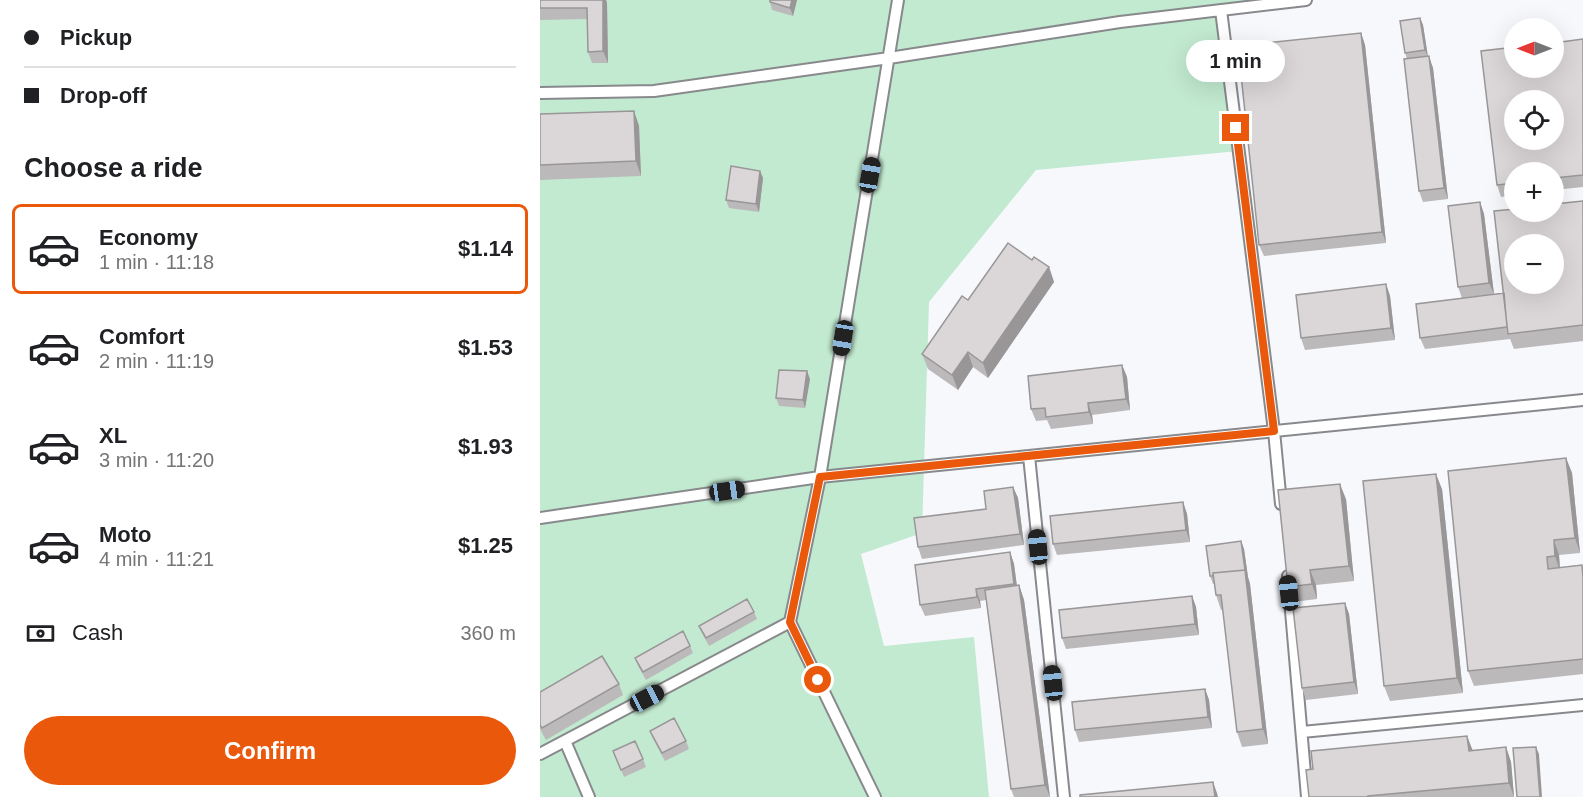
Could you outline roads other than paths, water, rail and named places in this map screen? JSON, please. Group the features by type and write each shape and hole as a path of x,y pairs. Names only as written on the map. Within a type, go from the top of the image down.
{"lane":[{"path":"875,797 790,622 820,477 898,0"},
{"path":"540,93 654,91 1120,22 1306,0"},
{"path":"1221,10 1274,431 1282,512"},
{"path":"540,518 820,477 1583,400"},
{"path":"1029,456 1064,797"},
{"path":"1287,570 1307,797"},
{"path":"540,754 790,622"},
{"path":"1302,732 1583,705"},
{"path":"565,741 589,797"}]}
